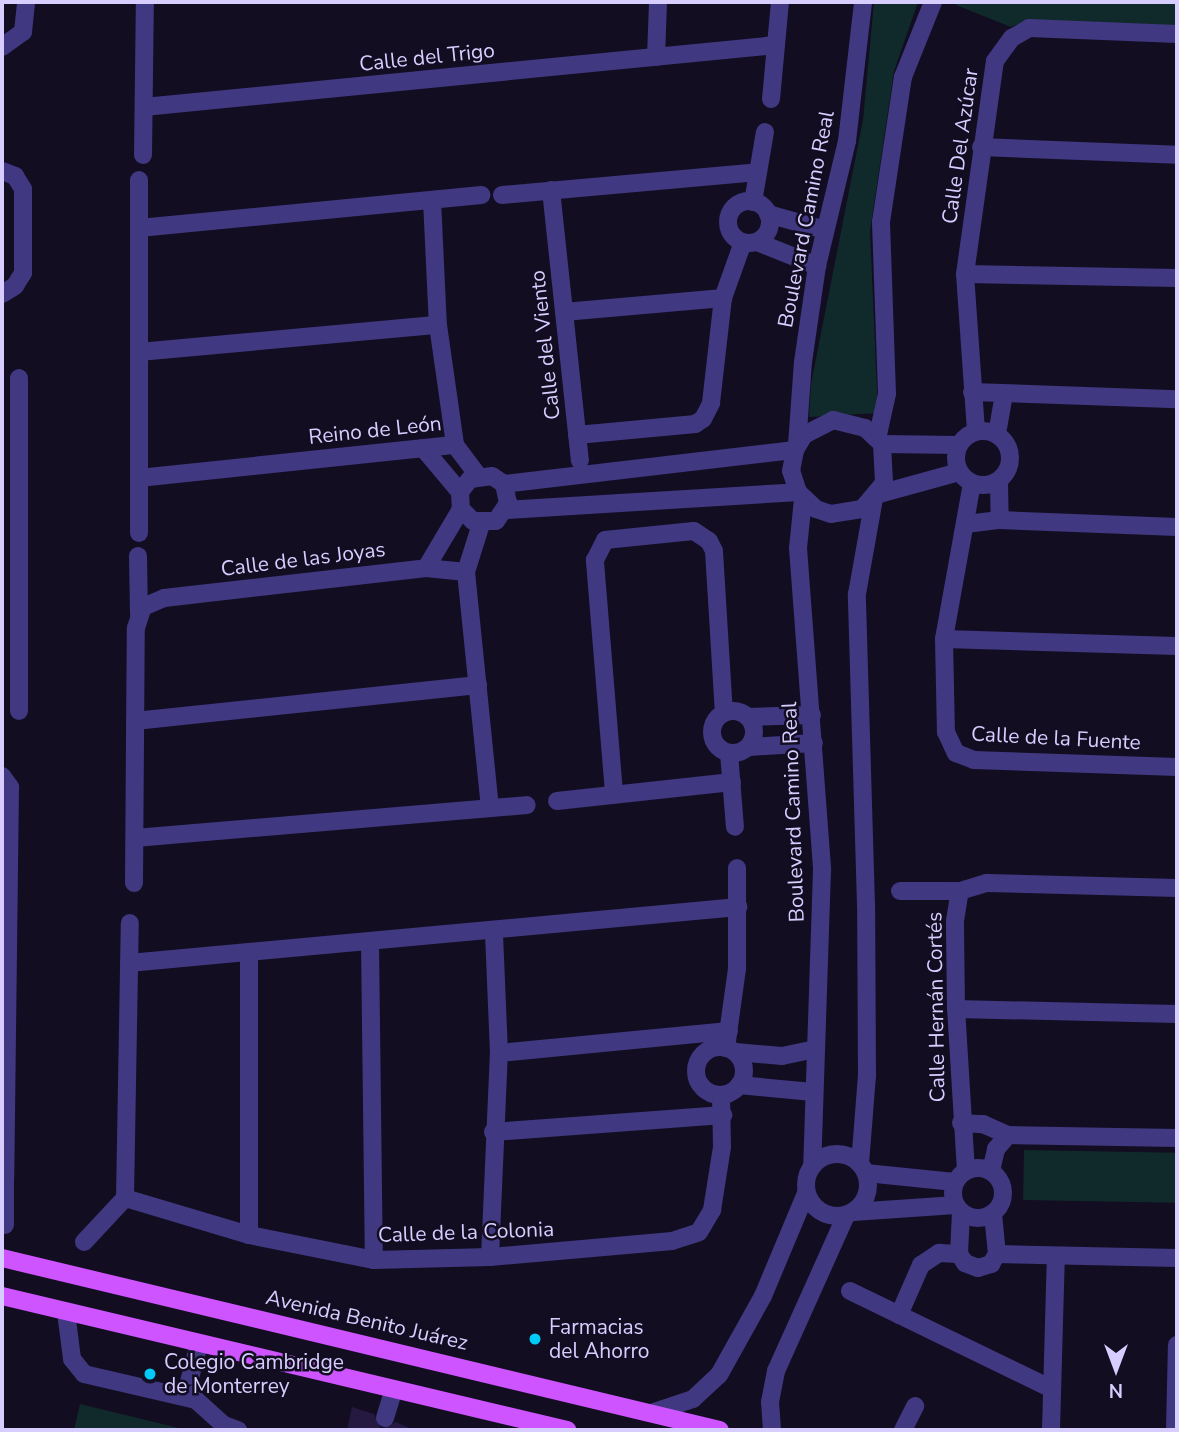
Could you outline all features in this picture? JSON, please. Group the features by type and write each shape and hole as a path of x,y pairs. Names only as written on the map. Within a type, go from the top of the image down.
{"main road":[{"name":"Avenida Benito Juárez","path":"2,1258 654,1412 720,1430"},
{"path":"2,1296 568,1430"}],"street":[{"path":"2,47 18,38 25,20 26,2"},
{"path":"143,155 145,2"},
{"path":"656,57 659,2"},
{"path":"771,99 780,2"},
{"name":"Boulevard Camino Real","path":"796,447 817,266 846,141 863,2"},
{"path":"772,1430 770,1402 776,1371 850,1214 868,1191 863,1169 867,1076 866,905 857,594 876,496 887,471 880,442 887,394 881,222 904,77 933,2"},
{"name":"Calle Del Azúcar","path":"976,431 965,274 995,61 1020,32 1042,26 1177,34"},
{"name":"Calle del Trigo","path":"144,107 776,45"},
{"path":"753,202 765,132"},
{"path":"981,147 1177,155"},
{"path":"2,172 15,176 23,189 23,274 15,286 2,294"},
{"path":"502,195 758,172"},
{"path":"139,180 139,533"},
{"name":"Calle del Viento","path":"551,190 577,435 695,424 703,419 711,403 723,298 750,242 767,233 768,214"},
{"path":"139,228 481,195"},
{"name":"Reino de León","path":"139,478 455,445 438,326 432,200"},
{"path":"817,266 732,234 729,214 739,204 753,202 768,214 825,230"},
{"path":"965,274 1177,278"},
{"path":"564,312 723,298"},
{"path":"139,352 438,326"},
{"path":"19,379 10,417 10,656 19,711"},
{"path":"972,392 1177,399"},
{"path":"1000,520 999,481 1011,457 997,434 1004,394"},
{"path":"801,496 791,471 796,447 817,425 833,420 850,421 880,442 958,445 976,431 997,434"},
{"path":"577,435 580,460"},
{"path":"455,445 478,475 492,476 504,484 509,496 506,510 496,521 481,524"},
{"path":"958,445 965,478 966,524 1000,520 1177,527"},
{"path":"504,484 796,447"},
{"path":"424,448 461,501 481,524"},
{"path":"426,568 461,501 478,475"},
{"path":"506,510 801,496 831,514 854,512 876,496 965,478 999,481"},
{"name":"Boulevard Camino Real","path":"801,496 798,548 822,870 812,1166"},
{"path":"481,524 466,572 490,807"},
{"name":"Calle de la Fuente","path":"966,524 944,639 946,732 961,758 1177,767"},
{"path":"614,793 595,560 605,540 694,531 709,541 714,551 724,713"},
{"path":"134,883 138,556"},
{"name":"Calle de las Joyas","path":"139,614 150,602 164,598 426,568 466,572"},
{"path":"944,639 1177,646"},
{"path":"135,721 478,685"},
{"path":"811,715 748,717 737,711 724,713 714,722 711,735 717,747 729,754 749,747 814,743"},
{"path":"748,717 754,735 749,747"},
{"path":"729,754 735,827"},
{"path":"5,1225 6,782"},
{"path":"556,801 732,782"},
{"path":"135,838 527,805"},
{"path":"737,868 737,969 730,1044 744,1072 740,1085"},
{"name":"Calle Hernán Cortés","path":"1177,888 987,883 960,891 955,921 961,1124 983,1124 1008,1135 1177,1138"},
{"path":"900,891 960,891"},
{"path":"129,963 494,932 738,907"},
{"path":"84,1242 125,1198 130,923"},
{"path":"490,1257 499,1053 494,932"},
{"path":"369,943 374,1260"},
{"path":"249,954 249,1236"},
{"path":"956,1009 1177,1014"},
{"path":"499,1053 730,1044 782,1056 815,1049"},
{"path":"730,1044 705,1052 695,1072 706,1091 721,1095 740,1085 813,1092"},
{"name":"Calle de la Colonia","path":"125,1198 249,1236 374,1260 490,1257 672,1241 699,1232 707,1223 719,1179 723,1115 721,1095"},
{"path":"494,1132 723,1115"},
{"path":"961,1124 959,1254 965,1263 978,1268 991,1264 997,1254 993,1214 1004,1192 991,1171 996,1149 1008,1135"},
{"path":"654,1412 693,1399 719,1376 763,1296 806,1193 812,1166 836,1154 863,1169 960,1176 991,1171"},
{"path":"806,1193 821,1213 958,1208 976,1219 993,1214"},
{"path":"899,1315 921,1265 939,1253 959,1254"},
{"path":"997,1254 1177,1258"},
{"path":"1051,1430 1050,1388 1056,1255"},
{"path":"850,1291 1050,1388"},
{"path":"66,1312 72,1359 84,1374 185,1397 204,1405 219,1422 238,1430"},
{"path":"185,1397 199,1343"},
{"path":"1175,1430 1177,1345"},
{"path":"385,1418 394,1389"},
{"path":"903,1430 915,1406"}],"green space":[{"path":"874,2 918,2 894,71 870,231 878,413 809,417 811,384 863,120"},
{"path":"958,2 1177,2 1177,27 1025,21 1011,27 956,5"},
{"path":"1024,1150 1177,1153 1176,1203 1023,1200"},
{"path":"80,1404 187,1430 74,1430"}],"building":[{"path":"352,1407 374,1414 381,1429 396,1422 414,1430 347,1430"}],"place":[{"name":"Farmacias del Ahorro","path":"535,1339"},
{"name":"Colegio Cambridge de Monterrey","path":"150,1374"}]}
